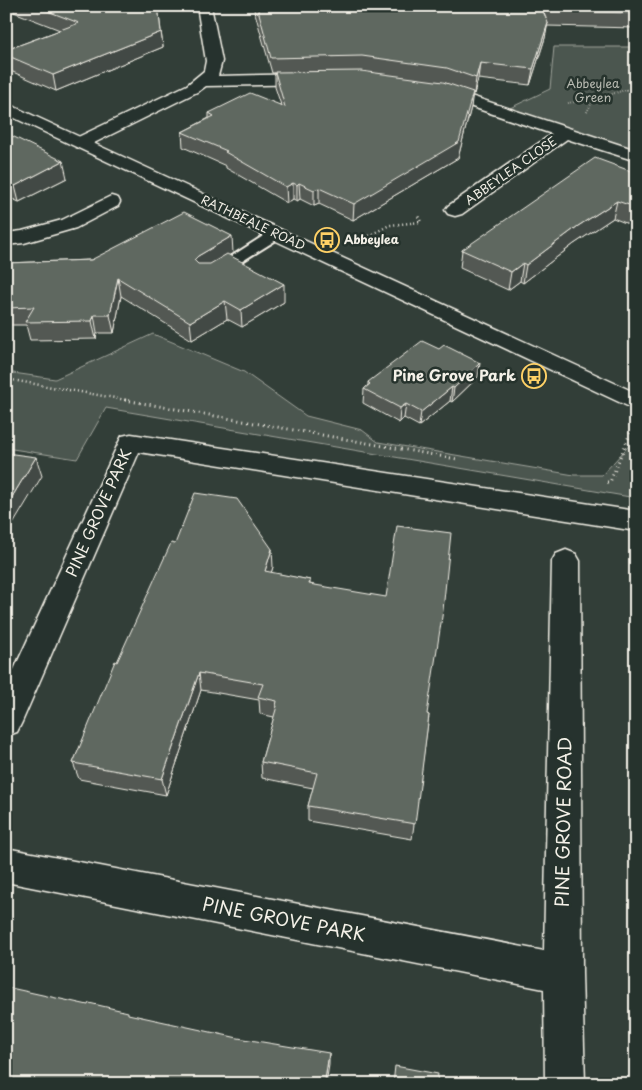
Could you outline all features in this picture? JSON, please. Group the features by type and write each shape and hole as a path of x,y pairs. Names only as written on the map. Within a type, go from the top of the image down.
{"street":[{"path":"82,142 193,88 212,73 214,61 204,6"},
{"path":"204,81 331,79"},
{"path":"417,87 445,91 493,109 636,156"},
{"name":"RATHBEALE ROAD","path":"6,108 636,402"},
{"name":"ABBEYLEA CLOSE","path":"455,210 566,132"},
{"path":"6,239 24,237 68,224 111,202"},
{"name":"PINE GROVE PARK","path":"6,722 131,442 636,521"},
{"name":"PINE GROVE ROAD","path":"565,1084 563,974 566,561"},
{"name":"PINE GROVE PARK","path":"6,865 563,974"}],"lane":[{"path":"206,277 276,234"}],"path":[{"path":"328,258 390,225 421,222 418,216"},
{"path":"6,379 466,460"},
{"path":"601,481 610,482 632,428"}],"green space":[{"name":"Abbeylea Green","path":"554,47 636,47 636,151 510,108 550,89"},
{"path":"153,334 244,372 306,416 362,430 378,442 574,475 602,475 636,438 636,498 106,408 77,459 6,448 6,372 55,379"}],"building":[{"path":"34,6 158,6 161,32 53,75 6,55 6,50 79,23"},
{"path":"257,6 636,6 636,13 543,11 548,23 533,69 480,63 476,78 447,68 362,56 271,58"},
{"path":"361,71 443,82 473,92 459,142 354,204 319,188 314,190 299,183 297,185 293,183 286,187 225,152 227,151 182,132 214,116 209,113 250,93 285,107 275,72"},
{"path":"6,133 63,161 15,186 6,181"},
{"path":"595,158 636,173 636,203 632,206 617,201 578,226 526,265 523,263 511,272 462,250"},
{"path":"184,212 232,236 198,256 194,260 198,264 210,264 227,254 284,284 241,310 225,301 190,322 118,278 110,315 94,315 92,321 25,322 34,307 6,308 6,263 91,260"},
{"path":"422,341 439,349 444,345 480,363 454,388 452,387 421,412 406,404 400,408 364,389 370,384 368,382"},
{"path":"6,453 36,457 6,507"},
{"path":"195,493 237,499 272,549 265,571 310,580 309,584 386,597 397,526 451,533 443,610 427,714 429,715 415,824 308,806 317,773 261,762 277,706 277,701 258,697 263,684 199,673 162,779 73,763 115,661 117,662 171,543 175,544"},
{"path":"6,987 88,1005 89,1003 128,1012 128,1014 238,1038 329,1053 325,1080 343,1084 6,1084"},
{"path":"395,1066 438,1074 437,1084 393,1084"}],"place":[{"name":"Abbeylea","path":"327,240"},
{"name":"Pine Grove Park","path":"534,376"}]}
